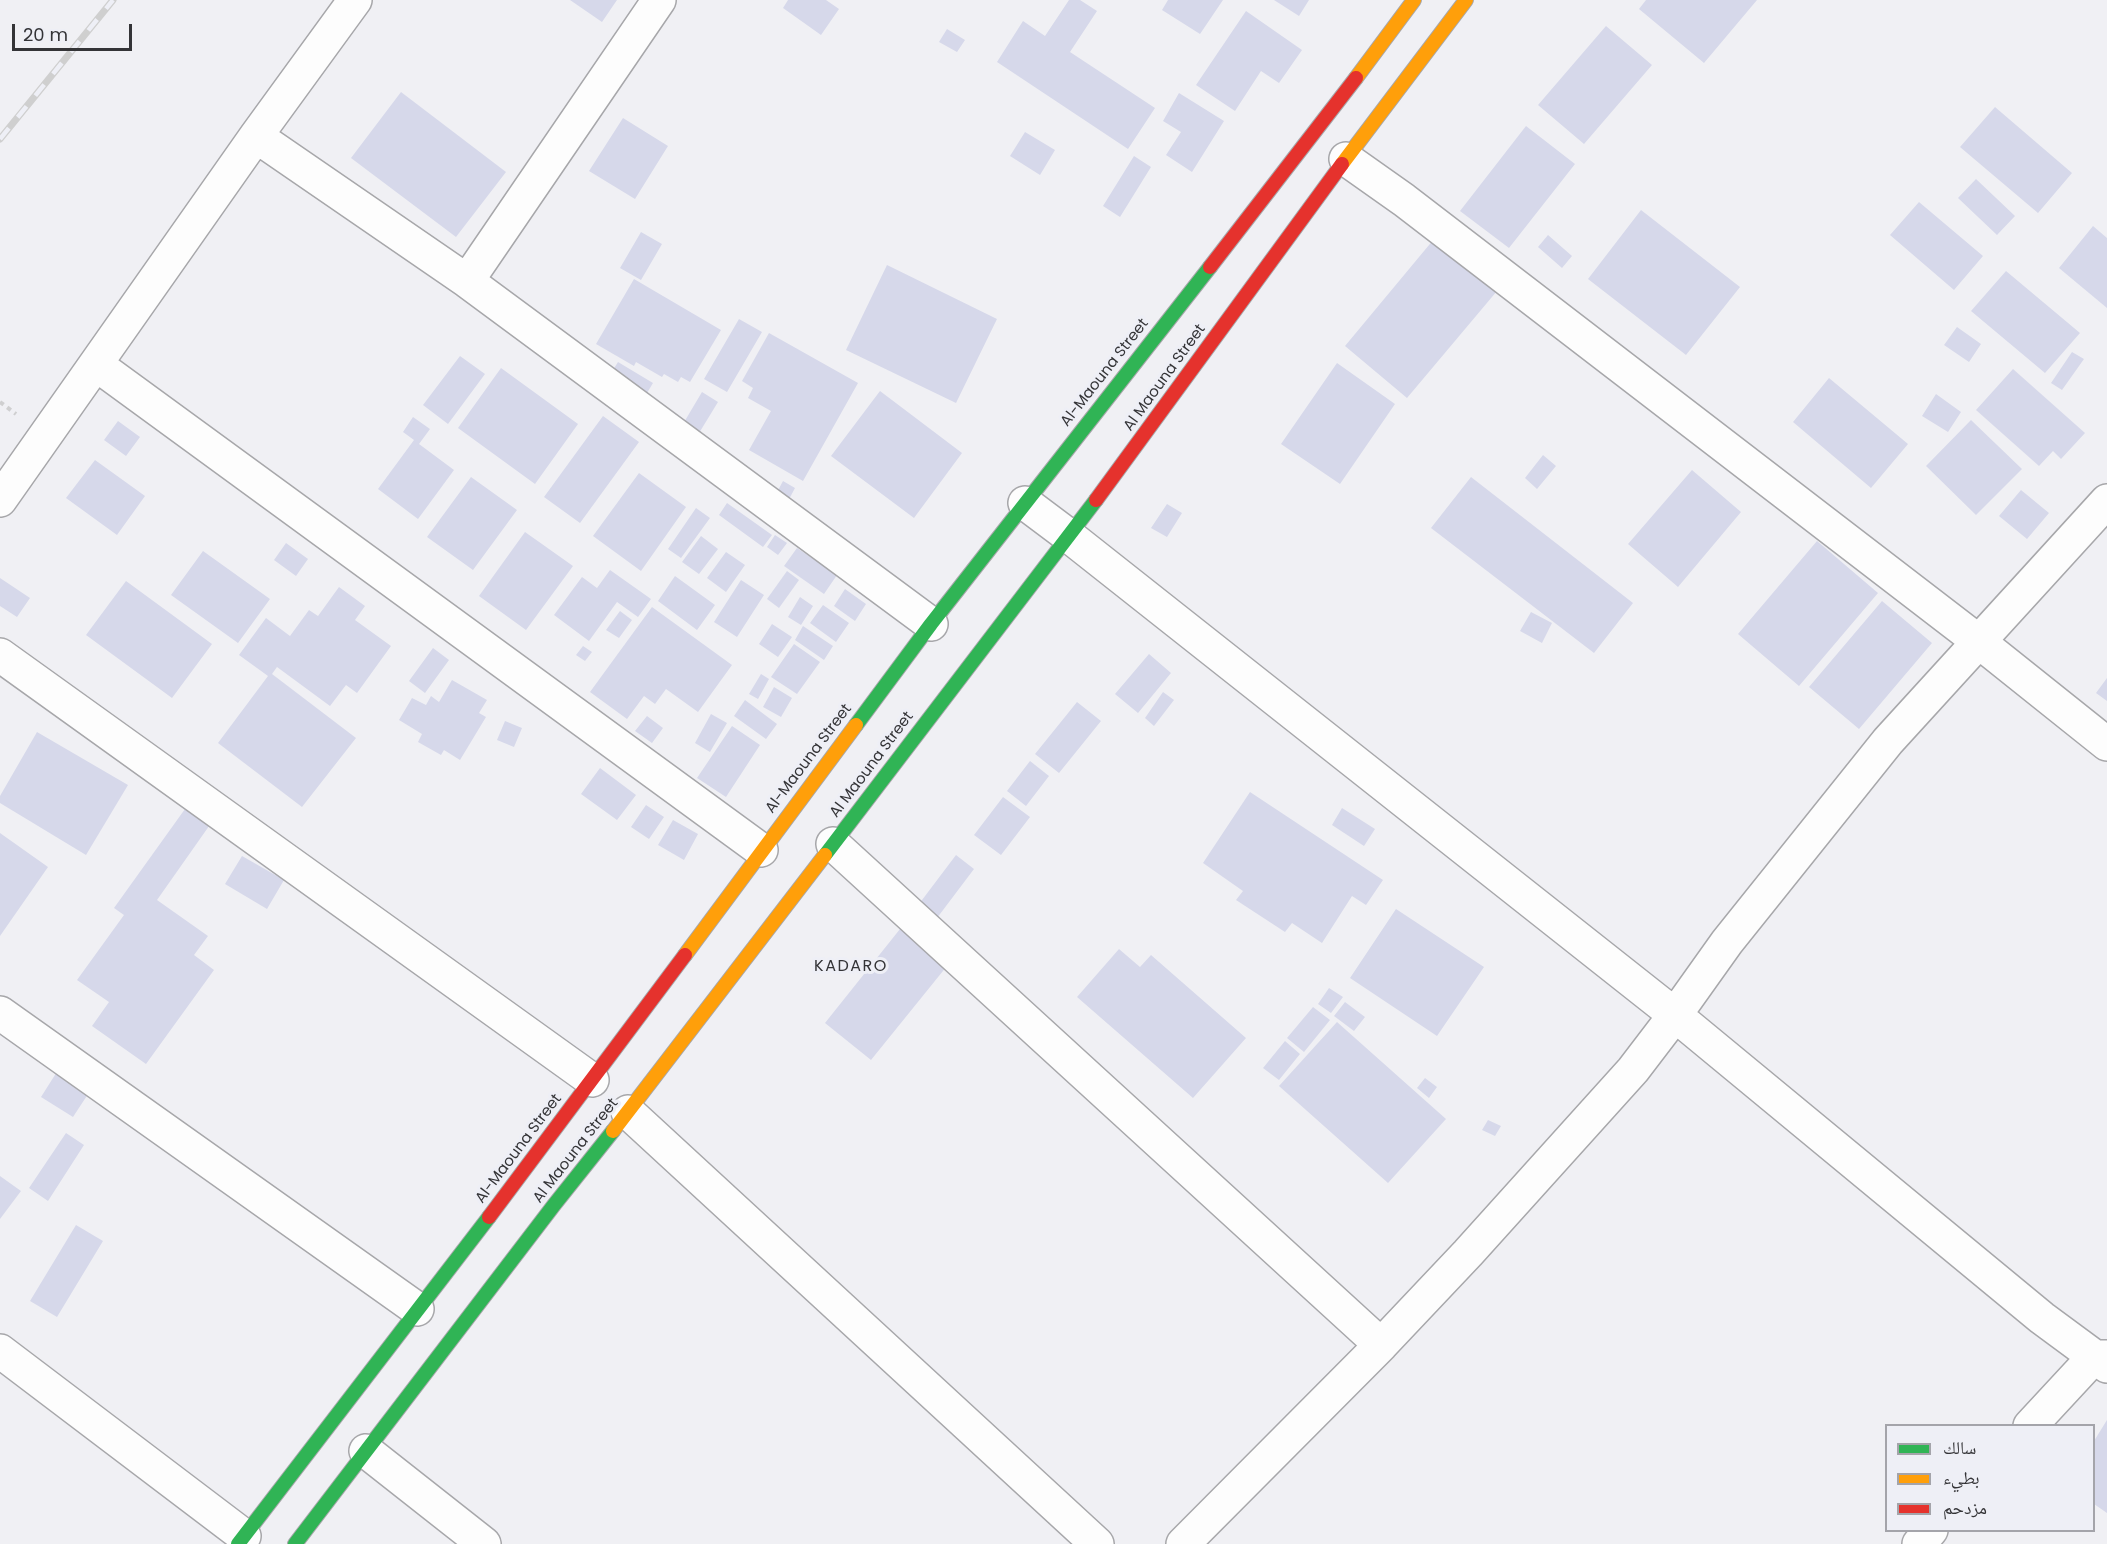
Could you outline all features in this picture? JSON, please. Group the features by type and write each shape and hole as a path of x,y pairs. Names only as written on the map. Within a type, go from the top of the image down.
{"highway":[{"name":"Al-Maouna Street","path":"241,1540 417,1309 528,1176 556,1124 592,1080 931,624 1317,130 1414,0"},
{"name":"Al Maouna Street","path":"295,1544 550,1201 627,1112 1069,536 1466,0"}],"street":[{"path":"0,500 256,136 355,0"},
{"path":"467,281 659,0"},
{"path":"256,136 467,281 931,624"},
{"path":"1346,159 1413,207 1978,641 2107,744"},
{"path":"97,364 761,850"},
{"path":"1184,1544 1381,1345 1606,1101 1675,1016 1727,942 1888,741 2107,501"},
{"path":"1025,503 1675,1016 2042,1318 2103,1360 2031,1424"},
{"path":"0,655 592,1080"},
{"path":"833,844 1381,1345"},
{"path":"0,1012 417,1309"},
{"path":"627,1112 1097,1544"},
{"path":"0,1351 241,1540"},
{"path":"366,1451 484,1544"},
{"path":"1918,1544 1929,1532"}],"building":[{"path":"570,0 617,0 602,22"},
{"path":"788,0 826,0 839,9 821,35 783,8"},
{"path":"1069,0 1080,0 1097,11 1070,52 1155,108 1128,149 997,62 1023,21 1045,36"},
{"path":"1168,0 1223,0 1200,34 1162,10"},
{"path":"1274,0 1309,0 1299,16"},
{"path":"1646,0 1757,0 1704,63 1639,9"},
{"path":"1246,11 1302,50 1279,83 1261,71 1235,111 1196,85"},
{"path":"1606,26 1652,65 1584,144 1538,105"},
{"path":"947,29 965,40 957,52 939,42"},
{"path":"401,92 506,172 456,237 351,158"},
{"path":"1179,93 1224,121 1192,172 1166,155 1181,132 1163,121"},
{"path":"1995,107 2072,173 2038,213 1960,147"},
{"path":"623,118 668,146 635,199 589,171"},
{"path":"1526,126 1575,164 1509,248 1460,211"},
{"path":"1025,132 1055,150 1040,175 1010,156"},
{"path":"1134,156 1151,167 1120,217 1103,206"},
{"path":"1976,179 2015,216 1997,235 1958,198"},
{"path":"1919,202 1983,256 1954,290 1890,235"},
{"path":"1641,210 1740,287 1686,355 1588,279"},
{"path":"2093,226 2107,238 2107,308 2059,268"},
{"path":"641,232 662,244 641,280 620,268"},
{"path":"1548,235 1572,256 1562,268 1538,247"},
{"path":"1434,239 1497,291 1407,398 1345,346"},
{"path":"887,265 997,319 956,403 846,350"},
{"path":"2006,271 2080,333 2045,373 1971,311"},
{"path":"634,279 721,330 690,382 681,377 678,382 664,374 662,377 636,362 634,366 596,344"},
{"path":"739,319 762,332 727,392 704,379"},
{"path":"1957,327 1981,344 1969,362 1944,345"},
{"path":"769,333 858,383 803,481 749,450 771,411 748,398 753,388 742,381"},
{"path":"2072,352 2084,359 2062,390 2051,383"},
{"path":"460,356 485,374 448,424 423,405"},
{"path":"618,362 653,383 644,398 608,378"},
{"path":"1337,363 1395,404 1340,484 1281,444"},
{"path":"501,368 578,424 535,484 458,428"},
{"path":"2013,369 2085,433 2061,459 2053,451 2039,466 1976,410"},
{"path":"1829,378 1908,444 1871,488 1793,422"},
{"path":"880,391 962,453 914,518 831,456"},
{"path":"702,392 718,402 696,438 680,429"},
{"path":"1936,394 1961,412 1948,432 1922,416"},
{"path":"603,416 639,442 580,523 544,497"},
{"path":"413,417 430,429 419,444 454,470 418,519 378,489 414,440 403,432"},
{"path":"1971,420 2022,469 1976,515 1926,466"},
{"path":"118,421 140,437 126,456 104,440"},
{"path":"1543,455 1556,466 1537,489 1525,478"},
{"path":"95,460 145,496 117,535 66,498"},
{"path":"1692,470 1741,512 1678,587 1628,544"},
{"path":"639,473 686,507 641,571 593,536"},
{"path":"471,477 517,510 473,570 427,537"},
{"path":"1471,477 1633,603 1594,653 1431,528"},
{"path":"783,481 795,488 787,503 775,496"},
{"path":"2021,490 2049,513 2027,539 1999,516"},
{"path":"727,503 772,535 763,547 719,515"},
{"path":"1167,504 1182,513 1167,537 1151,528"},
{"path":"696,508 710,518 681,558 668,549"},
{"path":"525,532 573,566 526,630 479,596"},
{"path":"775,535 787,543 778,555 767,547"},
{"path":"701,536 718,549 699,574 682,562"},
{"path":"1817,541 1878,593 1799,686 1738,634"},
{"path":"286,543 308,559 296,576 274,560"},
{"path":"797,548 837,575 824,594 784,566"},
{"path":"203,551 270,599 238,643 171,595"},
{"path":"726,552 745,565 726,592 707,578"},
{"path":"610,570 651,599 638,617 617,602 589,641 554,615 582,577 597,588"},
{"path":"787,571 799,580 779,608 767,599"},
{"path":"675,576 715,605 697,630 658,601"},
{"path":"0,578 30,598 17,617 0,606"},
{"path":"741,580 764,595 737,637 714,622"},
{"path":"126,581 212,644 172,698 86,635"},
{"path":"339,587 365,606 355,620 391,646 357,693 346,685 330,706 277,667 272,674 356,738 302,807 218,743 268,676 239,655 266,618 290,636 309,610 318,616"},
{"path":"845,589 866,604 855,621 834,606"},
{"path":"800,597 813,606 801,625 788,617"},
{"path":"1882,601 1932,643 1859,729 1809,687"},
{"path":"823,605 849,623 836,642 810,623"},
{"path":"652,607 732,665 698,712 666,689 655,704 644,696 627,719 590,692"},
{"path":"620,611 632,620 619,638 606,630"},
{"path":"1531,612 1552,623 1542,643 1520,631"},
{"path":"772,624 792,637 778,657 759,644"},
{"path":"803,626 833,646 824,660 795,640"},
{"path":"794,644 820,662 797,694 771,677"},
{"path":"583,646 592,652 585,661 576,655"},
{"path":"433,648 449,660 425,693 409,681"},
{"path":"1149,654 1171,673 1138,713 1115,694"},
{"path":"761,674 769,679 758,699 749,694"},
{"path":"2107,678 2107,701 2096,693"},
{"path":"452,680 487,700 479,713 486,717 460,760 444,750 441,755 418,742 422,734 399,720 412,698 426,705 431,696 439,702"},
{"path":"774,687 792,698 781,717 763,707"},
{"path":"1163,692 1174,700 1154,726 1145,718"},
{"path":"745,700 777,724 766,739 734,716"},
{"path":"1077,702 1101,721 1059,773 1035,754"},
{"path":"711,714 727,723 710,752 695,743"},
{"path":"647,716 663,728 652,743 635,731"},
{"path":"505,721 522,728 514,747 497,740"},
{"path":"732,726 760,745 726,797 697,778"},
{"path":"37,732 128,785 86,855 0,803 0,796"},
{"path":"1030,761 1049,776 1026,806 1007,791"},
{"path":"600,768 636,795 617,820 581,794"},
{"path":"1250,792 1383,880 1366,905 1352,896 1322,943 1292,923 1285,932 1236,900 1243,891 1203,863"},
{"path":"1003,797 1030,817 1001,855 974,835"},
{"path":"190,802 214,819 157,900 208,936 194,955 214,970 146,1064 92,1026 109,1002 77,980 124,915 114,908"},
{"path":"646,805 664,817 649,839 631,827"},
{"path":"1342,808 1375,829 1364,846 1332,825"},
{"path":"673,820 698,834 684,860 658,845"},
{"path":"0,833 48,867 0,936"},
{"path":"956,855 974,869 937,918 919,904"},
{"path":"242,856 284,880 267,909 225,884"},
{"path":"1396,909 1484,967 1437,1036 1350,978"},
{"path":"900,929 947,966 871,1060 825,1023"},
{"path":"1119,949 1140,967 1151,955 1246,1038 1193,1098 1077,997"},
{"path":"1329,988 1343,997 1331,1013 1318,1004"},
{"path":"1345,1002 1365,1017 1354,1031 1334,1016"},
{"path":"1313,1007 1330,1020 1304,1052 1287,1038"},
{"path":"1337,1022 1446,1119 1388,1183 1279,1086"},
{"path":"1285,1041 1300,1054 1279,1080 1263,1068"},
{"path":"60,1067 92,1088 73,1117 41,1097"},
{"path":"1425,1078 1437,1087 1429,1098 1417,1088"},
{"path":"1488,1120 1501,1126 1495,1136 1482,1130"},
{"path":"66,1133 84,1145 48,1201 29,1188"},
{"path":"0,1176 21,1191 0,1219"},
{"path":"76,1225 103,1241 57,1317 30,1301"},
{"path":"2107,1420 2107,1513 2095,1505 2095,1439"}],"railway":[{"path":"0,139 113,0"}],"traffic: fast":[{"path":"856,725 931,624 1210,267"},
{"path":"825,855 1096,500"},
{"path":"295,1544 613,1131"},
{"path":"238,1544 489,1217"}],"traffic: slow":[{"path":"1356,78 1414,0"},
{"path":"1342,164 1466,0"},
{"path":"685,955 856,725"},
{"path":"613,1131 825,855"}],"traffic: jam":[{"path":"1210,267 1356,78"},
{"path":"1096,500 1342,164"},
{"path":"489,1217 685,955"}],"district":[{"name":"KADARO","path":"851,967"}]}
